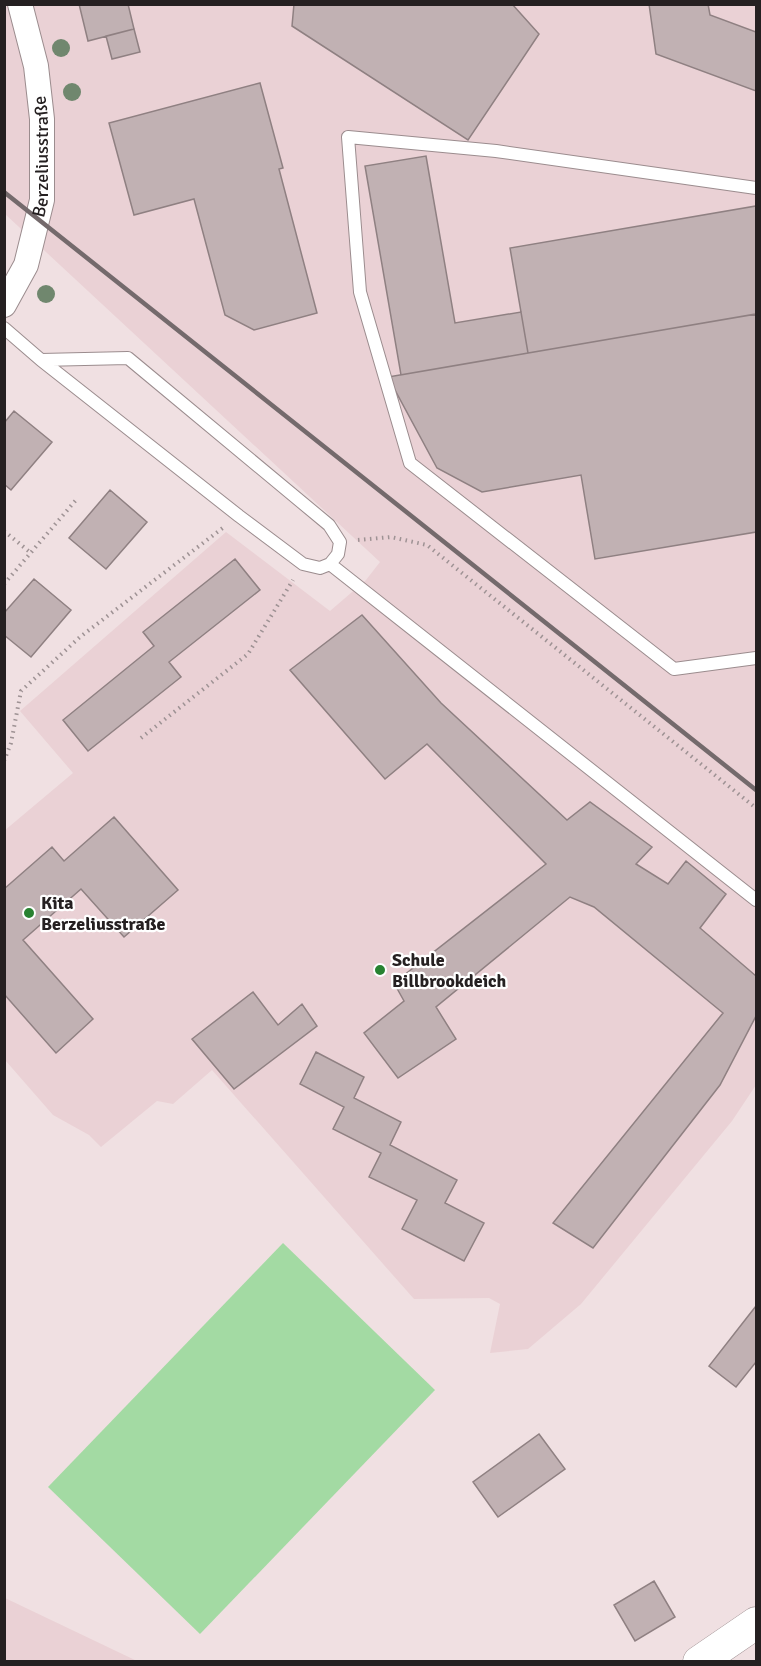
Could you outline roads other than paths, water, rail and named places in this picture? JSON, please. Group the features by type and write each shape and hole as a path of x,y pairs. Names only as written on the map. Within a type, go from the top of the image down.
{"street":[{"name":"Berzeliusstraße","path":"4,305 26,265 42,200 42,119 36,66 20,4"},
{"path":"699,1662 756,1623"}],"lane":[{"path":"756,188 496,151 348,137 360,292 410,463 674,669 756,658"},
{"path":"4,328 41,360 238,516 303,564 321,568 330,564 338,554 340,542 329,525 128,358 41,360"},
{"path":"330,564 756,900"}],"railway":[{"path":"4,192 756,790"}],"place":[{"name":"Kita Berzeliusstraße","path":"29,913"},
{"name":"Schule Billbrookdeich","path":"380,970"}]}
